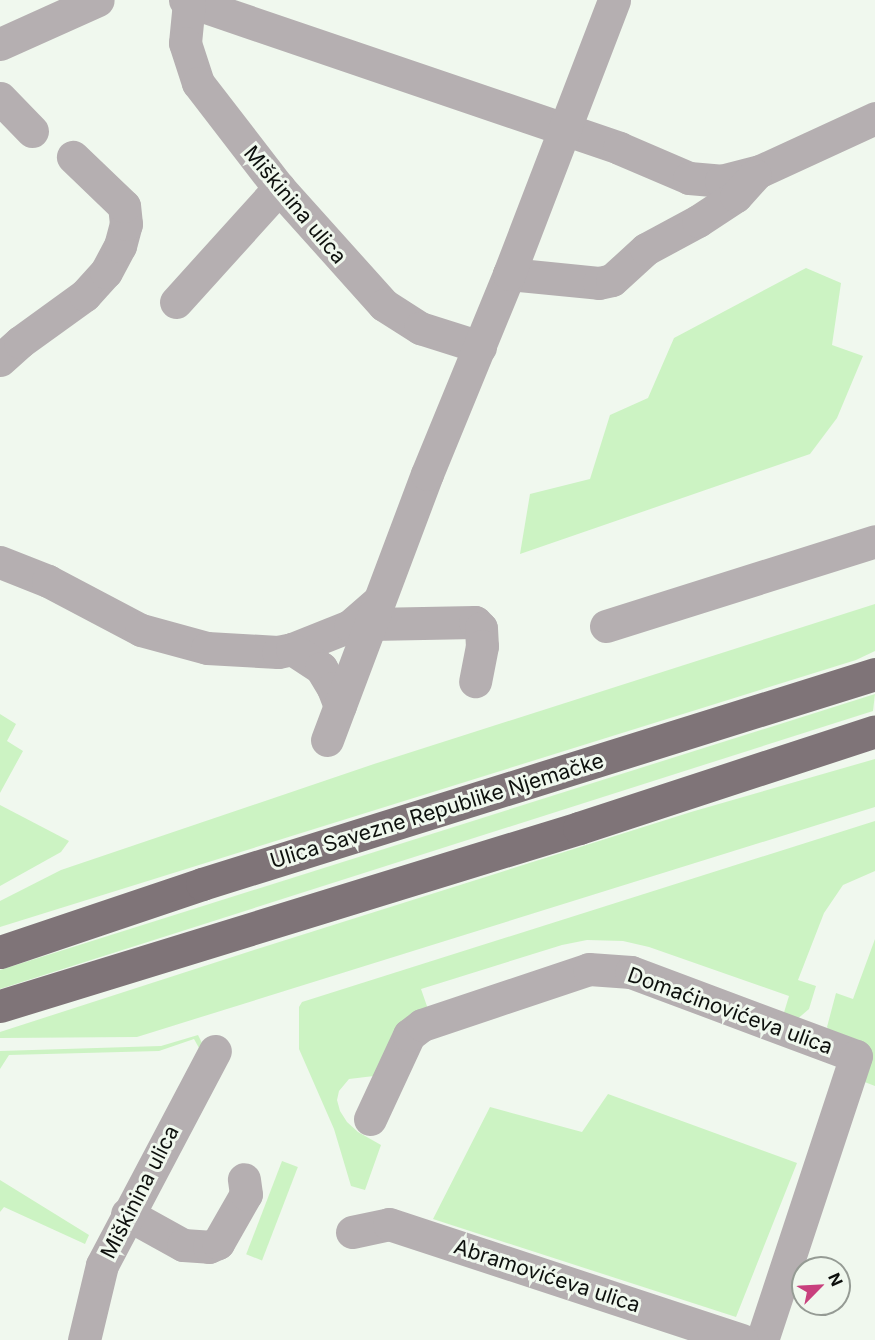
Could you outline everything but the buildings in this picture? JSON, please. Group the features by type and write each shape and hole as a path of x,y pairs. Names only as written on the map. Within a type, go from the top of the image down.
{"main road":[{"name":"Ulica Savezne Republike Njemačke","path":"0,952 202,884 875,674"},
{"path":"0,1006 567,831 875,731"}],"street":[{"path":"0,44 98,0"},
{"path":"327,740 428,474 480,347 614,0"},
{"name":"Miškinina ulica","path":"480,347 420,328 384,305 279,188 198,83 185,43 187,1 619,148 689,178 721,181 760,171"},
{"path":"3,106 32,131"},
{"path":"509,273 599,283 612,280 654,244 698,221 736,196 760,171 875,118"},
{"path":"0,360 20,342 85,295 106,272 120,246 126,224 124,206 73,157"},
{"path":"176,302 279,188"},
{"path":"0,322 3,330 0,350"},
{"path":"606,626 875,541"},
{"path":"0,562 48,581 141,630 207,648 278,652 292,649 350,627 376,611 475,622 481,628 482,646 475,681"},
{"path":"292,649 321,668 340,706"},
{"name":"Domaćinovićeva ulica","path":"370,1119 409,1035 422,1025 589,969 631,972 856,1056 762,1340"},
{"name":"Miškinina ulica","path":"84,1340 102,1266 127,1214 214,1051"},
{"path":"127,1214 183,1245 209,1247 218,1243 246,1194 244,1179"},
{"name":"Abramovićeva ulica","path":"352,1232 389,1224 741,1340"}],"green space":[{"path":"806,268 841,283 832,345 863,356 837,418 810,454 520,554 530,494 590,479 610,415 648,398 674,338"},
{"path":"875,604 875,651 856,660 0,927 0,901 61,870 374,764"},
{"path":"875,694 873,711 0,989 0,970"},
{"path":"0,714 16,724 7,741 23,751 0,793"},
{"path":"875,759 875,807 137,1037 0,1038 0,1032 254,950 691,812"},
{"path":"0,805 69,841 61,852 0,886"},
{"path":"875,821 875,871 843,885 824,913 798,980 816,986 809,1009 795,1021 782,1019 789,996 649,947 623,941 587,940 562,945 421,989 429,1012 374,1076 349,1079 339,1091 337,1100 340,1111 347,1122 358,1132 381,1145 365,1190 351,1186 334,1129 299,1049 299,1007 302,1002"},
{"path":"875,939 875,1086 862,1081 827,1027 836,993 853,999"},
{"path":"198,1035 202,1043 199,1048 194,1039 159,1051 9,1055 0,1069 0,1051 161,1046"},
{"path":"608,1094 797,1163 736,1317 433,1219 490,1107 582,1132"},
{"path":"282,1161 298,1167 262,1260 246,1254"},
{"path":"0,1180 89,1235 85,1244 4,1207 0,1212"}]}
